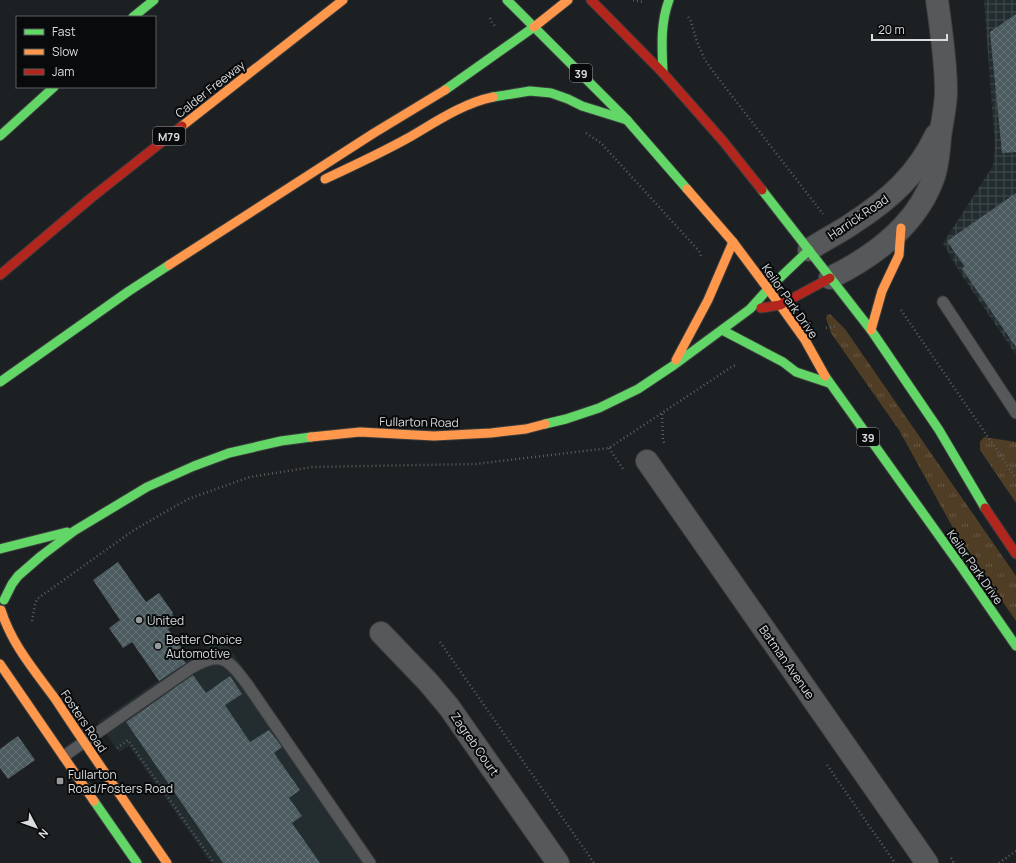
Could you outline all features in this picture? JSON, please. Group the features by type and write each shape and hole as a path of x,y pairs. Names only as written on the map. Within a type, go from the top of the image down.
{"main road":[{"path":"134,16 154,0"},
{"name":"Calder Freeway","path":"0,275 91,198 343,0"},
{"name":"Keilor Park Drive","path":"507,0 627,120 733,242 780,305 830,383 1016,646"},
{"path":"0,382 129,291 374,133 444,91 513,43 568,0"},
{"path":"591,0 663,73 723,141 853,306 939,430 985,507 1016,554"},
{"path":"663,73 662,32 664,10 668,0"},
{"path":"19,106 43,88"},
{"path":"0,136 53,88"},
{"path":"320,181 384,150 462,108 486,98 511,93 530,91 551,93 582,106 627,120"},
{"path":"242,219 306,188"},
{"path":"871,330 882,291 899,255 901,228"},
{"path":"674,365 708,300 733,242"},
{"name":"Fullarton Road","path":"4,600 18,576 74,531 147,487 194,466 229,453 281,441 330,434 360,432 442,436 526,429 548,424 599,408 638,389 674,365 750,309 768,289 809,250"},
{"name":"Fullarton Road","path":"750,309 780,305 830,278"},
{"path":"722,330 783,362 796,372 830,383"},
{"name":"Fullarton Road","path":"0,549 74,531"},
{"path":"0,611 4,600 2,584"},
{"name":"Fosters Road","path":"0,611 4,624 18,649 49,690 167,863"},
{"path":"0,664 137,863"}],"street":[{"name":"Harrick Road","path":"830,278 851,268 881,248 901,228 918,207 934,178 946,93 937,0"},
{"name":"Harrick Road","path":"809,250 871,211 894,192 914,172 928,150 942,121"},
{"name":"Batman Avenue","path":"648,461 927,863"},
{"name":"Zagreb Court","path":"381,633 428,682 449,707 558,863"}],"lane":[{"path":"943,302 1016,413"},
{"path":"64,756 200,663 211,659 220,658 235,668 247,684 370,863"}],"path":[{"path":"633,0 645,2"},
{"path":"683,14 691,20 698,46 705,60 837,232"},
{"path":"490,16 492,22 513,43"},
{"path":"582,131 600,143 699,250 704,268 717,280"},
{"path":"882,291 896,302 1016,478"},
{"path":"800,334 840,325 853,306"},
{"path":"31,625 34,604 37,599 134,530 188,499 250,477 313,467 476,464 609,448 733,366 739,365"},
{"path":"440,642 594,863"},
{"path":"101,730 114,749 128,740 214,863"},
{"path":"999,863 1016,851"}],"shaded area":[{"path":"984,0 1016,0 1016,355 959,271 943,243 993,166 995,147"},
{"path":"222,637 376,863 211,863 129,746 119,752 98,722"}],"green space":[{"path":"830,314 845,329 1016,576 1016,621 958,537 899,430 831,333 826,318 827,315"},
{"path":"984,437 1016,442 1016,503 980,450 980,442"}],"building":[{"path":"1016,14 1016,152 1002,153 990,32"},
{"path":"1016,193 1016,347 962,269 965,267 947,241"},
{"path":"118,562 146,602 159,593 178,622 168,629 184,651 179,654 186,663 159,681 132,642 123,648 109,628 120,620 93,580"},
{"path":"193,675 206,693 230,676 242,694 225,705 250,742 269,730 282,747 274,753 300,790 289,798 302,816 292,823 320,863 223,863 126,722"},
{"path":"18,736 35,760 8,779 0,768 0,749"}],"traffic: fast":[{"path":"134,16 154,0"},
{"path":"507,0 627,120 687,189"},
{"path":"663,73 663,27 669,0"},
{"path":"445,90 534,27"},
{"path":"0,136 53,88"},
{"path":"493,97 530,91 551,93 582,106 627,120"},
{"path":"762,190 871,330 939,430 985,508"},
{"path":"545,424 599,408 638,389 674,365 750,309 768,289 809,250"},
{"path":"0,382 129,291 169,265"},
{"path":"722,330 783,362 796,372 829,383"},
{"path":"825,376 1016,646"},
{"path":"4,600 18,576 41,556 74,531 147,487 194,466 229,453 281,441 311,437"},
{"path":"0,549 67,532"},
{"path":"94,801 137,863"}],"traffic: slow":[{"path":"182,126 343,0"},
{"path":"534,27 568,0"},
{"path":"169,265 374,133 445,90"},
{"path":"325,179 388,149 460,109 493,97"},
{"path":"687,189 733,242 780,305 805,340 825,376"},
{"path":"871,330 882,291 899,255 901,228"},
{"path":"676,360 708,300 733,242"},
{"path":"311,437 360,432 434,436 491,433 526,429 545,424"},
{"path":"1,610 11,635 25,657 167,863"},
{"path":"0,664 94,801"}],"traffic: jam":[{"path":"591,0 663,73 723,141 762,190"},
{"path":"0,275 91,198 182,126"},
{"path":"761,308 780,305 830,278"},
{"path":"985,508 1016,554"}],"place":[{"name":"United","path":"139,620"},
{"name":"Better Choice Automotive","path":"158,646"},
{"name":"Fullarton Road/Fosters Road","path":"60,781"}]}
